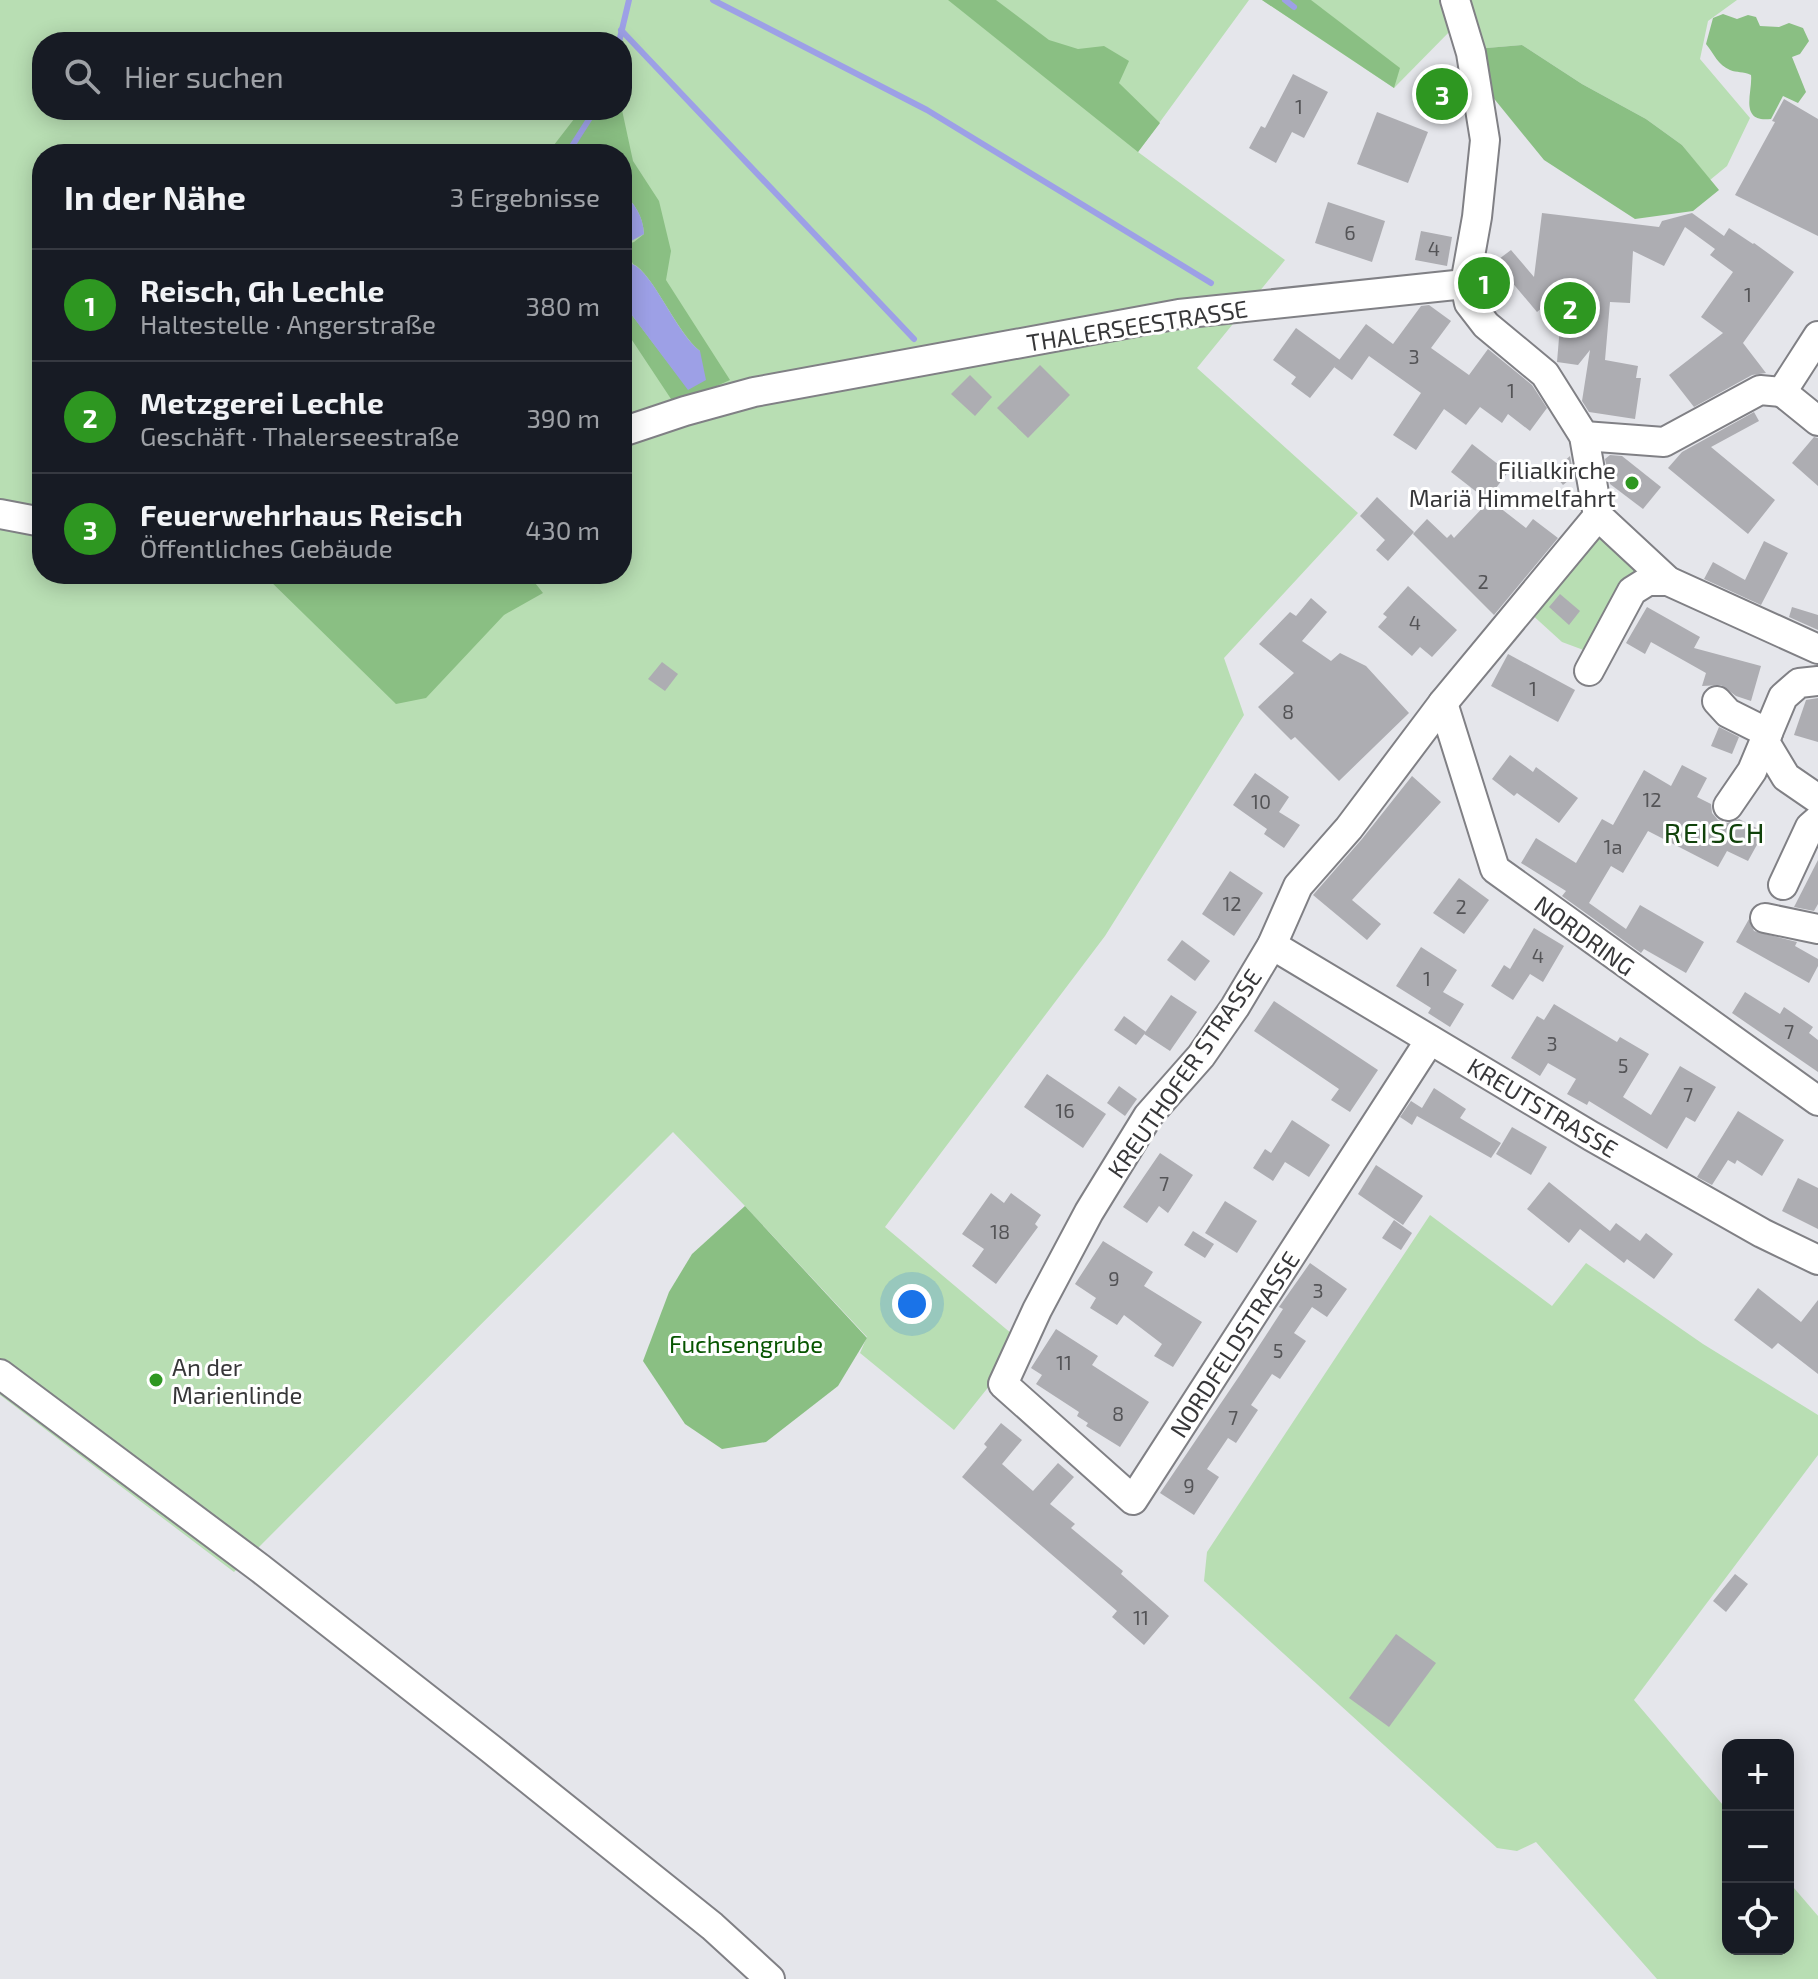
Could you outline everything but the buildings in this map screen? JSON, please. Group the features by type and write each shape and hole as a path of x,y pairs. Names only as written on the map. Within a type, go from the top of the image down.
{"street":[{"path":"1455,0 1471,53 1485,140 1477,217 1465,284 1469,303 1486,325 1545,374 1584,436 1598,516 1668,581 1818,649"},
{"name":"THALERSEESTRASSE","path":"632,429 754,392 1179,314 1465,284"},
{"path":"1782,392 1818,336"},
{"path":"1584,436 1664,442 1760,390 1782,392 1818,421"},
{"path":"0,514 32,520"},
{"name":"KREUTHOFER STRASSE","path":"1003,1384 1089,1212 1148,1116 1201,1056 1235,1007 1272,945 1298,886 1349,828 1443,703 1598,516"},
{"path":"1589,671 1632,591 1648,581 1668,581"},
{"path":"1728,806 1752,771 1783,697 1799,683 1818,681"},
{"path":"1717,701 1728,713 1766,738 1786,777 1817,799 1810,827 1783,885"},
{"name":"NORDRING","path":"1443,703 1495,869 1818,1101"},
{"path":"1765,918 1818,929"},
{"name":"KREUTSTRASSE","path":"1272,945 1618,1151 1762,1233 1818,1260"},
{"name":"NORDFELDSTRASSE","path":"1003,1384 1133,1500 1430,1040"},
{"path":"0,1374 261,1569 491,1749 712,1926 770,1979"}],"green space":[{"path":"0,0 1249,0 1138,152 1285,260 1197,368 1358,513 1224,658 1244,715 1105,936 885,1227 1012,1334 990,1385 954,1430 860,1353 867,1337 673,1132 234,1572 0,1395"},
{"path":"948,0 996,0 1049,40 1078,49 1104,46 1129,61 1119,83 1160,123 1138,152"},
{"path":"1262,0 1448,0 1456,25 1394,88"},
{"path":"1262,0 1311,0 1400,68 1394,88"},
{"path":"1460,0 1737,0 1708,21 1700,59 1750,118 1727,166 1710,180 1682,145 1646,119 1582,84 1522,45 1475,49"},
{"path":"1723,14 1737,19 1748,15 1756,17 1760,26 1779,27 1789,23 1803,28 1809,41 1800,54 1792,57 1806,92 1798,103 1783,96 1771,119 1754,116 1749,105 1751,75 1726,68 1706,44 1713,18"},
{"path":"1522,45 1582,84 1646,119 1682,145 1719,190 1693,211 1635,219 1544,160 1474,74 1475,49"},
{"path":"573,120 624,120 629,144 555,144"},
{"path":"632,156 659,201 671,251 666,280 730,380 675,405 632,340 632,315 688,389 700,351 682,331 648,278 632,262 632,243 644,234 638,211 632,202"},
{"path":"1609,534 1648,571 1605,658 1562,642 1529,612 1581,549"},
{"path":"273,584 536,584 543,593 504,615 426,698 396,704"},
{"name":"Fuchsengrube","path":"745,1206 867,1338 838,1386 766,1442 722,1449 685,1424 643,1361 669,1292 692,1254"},
{"path":"1430,1215 1552,1306 1586,1263 1703,1344 1818,1415 1818,1455 1634,1700 1722,1804 1722,1955 1794,1955 1794,1888 1818,1916 1818,1979 1657,1979 1536,1842 1517,1851 1497,1848 1204,1581 1207,1552"}],"water":[{"path":"632,202 638,211 644,234 632,241"},
{"path":"632,264 648,278 682,331 700,351 706,380 688,390 632,315"}],"waterway":[{"path":"621,32 629,0"},
{"path":"713,0 927,110 1211,283"},
{"path":"1285,0 1294,7"},
{"path":"632,42 914,339"},
{"path":"573,144 589,120"}],"place":[{"name":"Feuerwehrhaus Reisch","path":"1442,94"},
{"name":"Reisch, Gh Lechle","path":"1484,283"},
{"name":"Metzgerei Lechle","path":"1570,308"},
{"name":"Filialkirche Mariä Himmelfahrt","path":"1632,483"},
{"name":"An der Marienlinde","path":"156,1380"}],"district":[{"name":"REISCH","path":"1715,832"}]}
